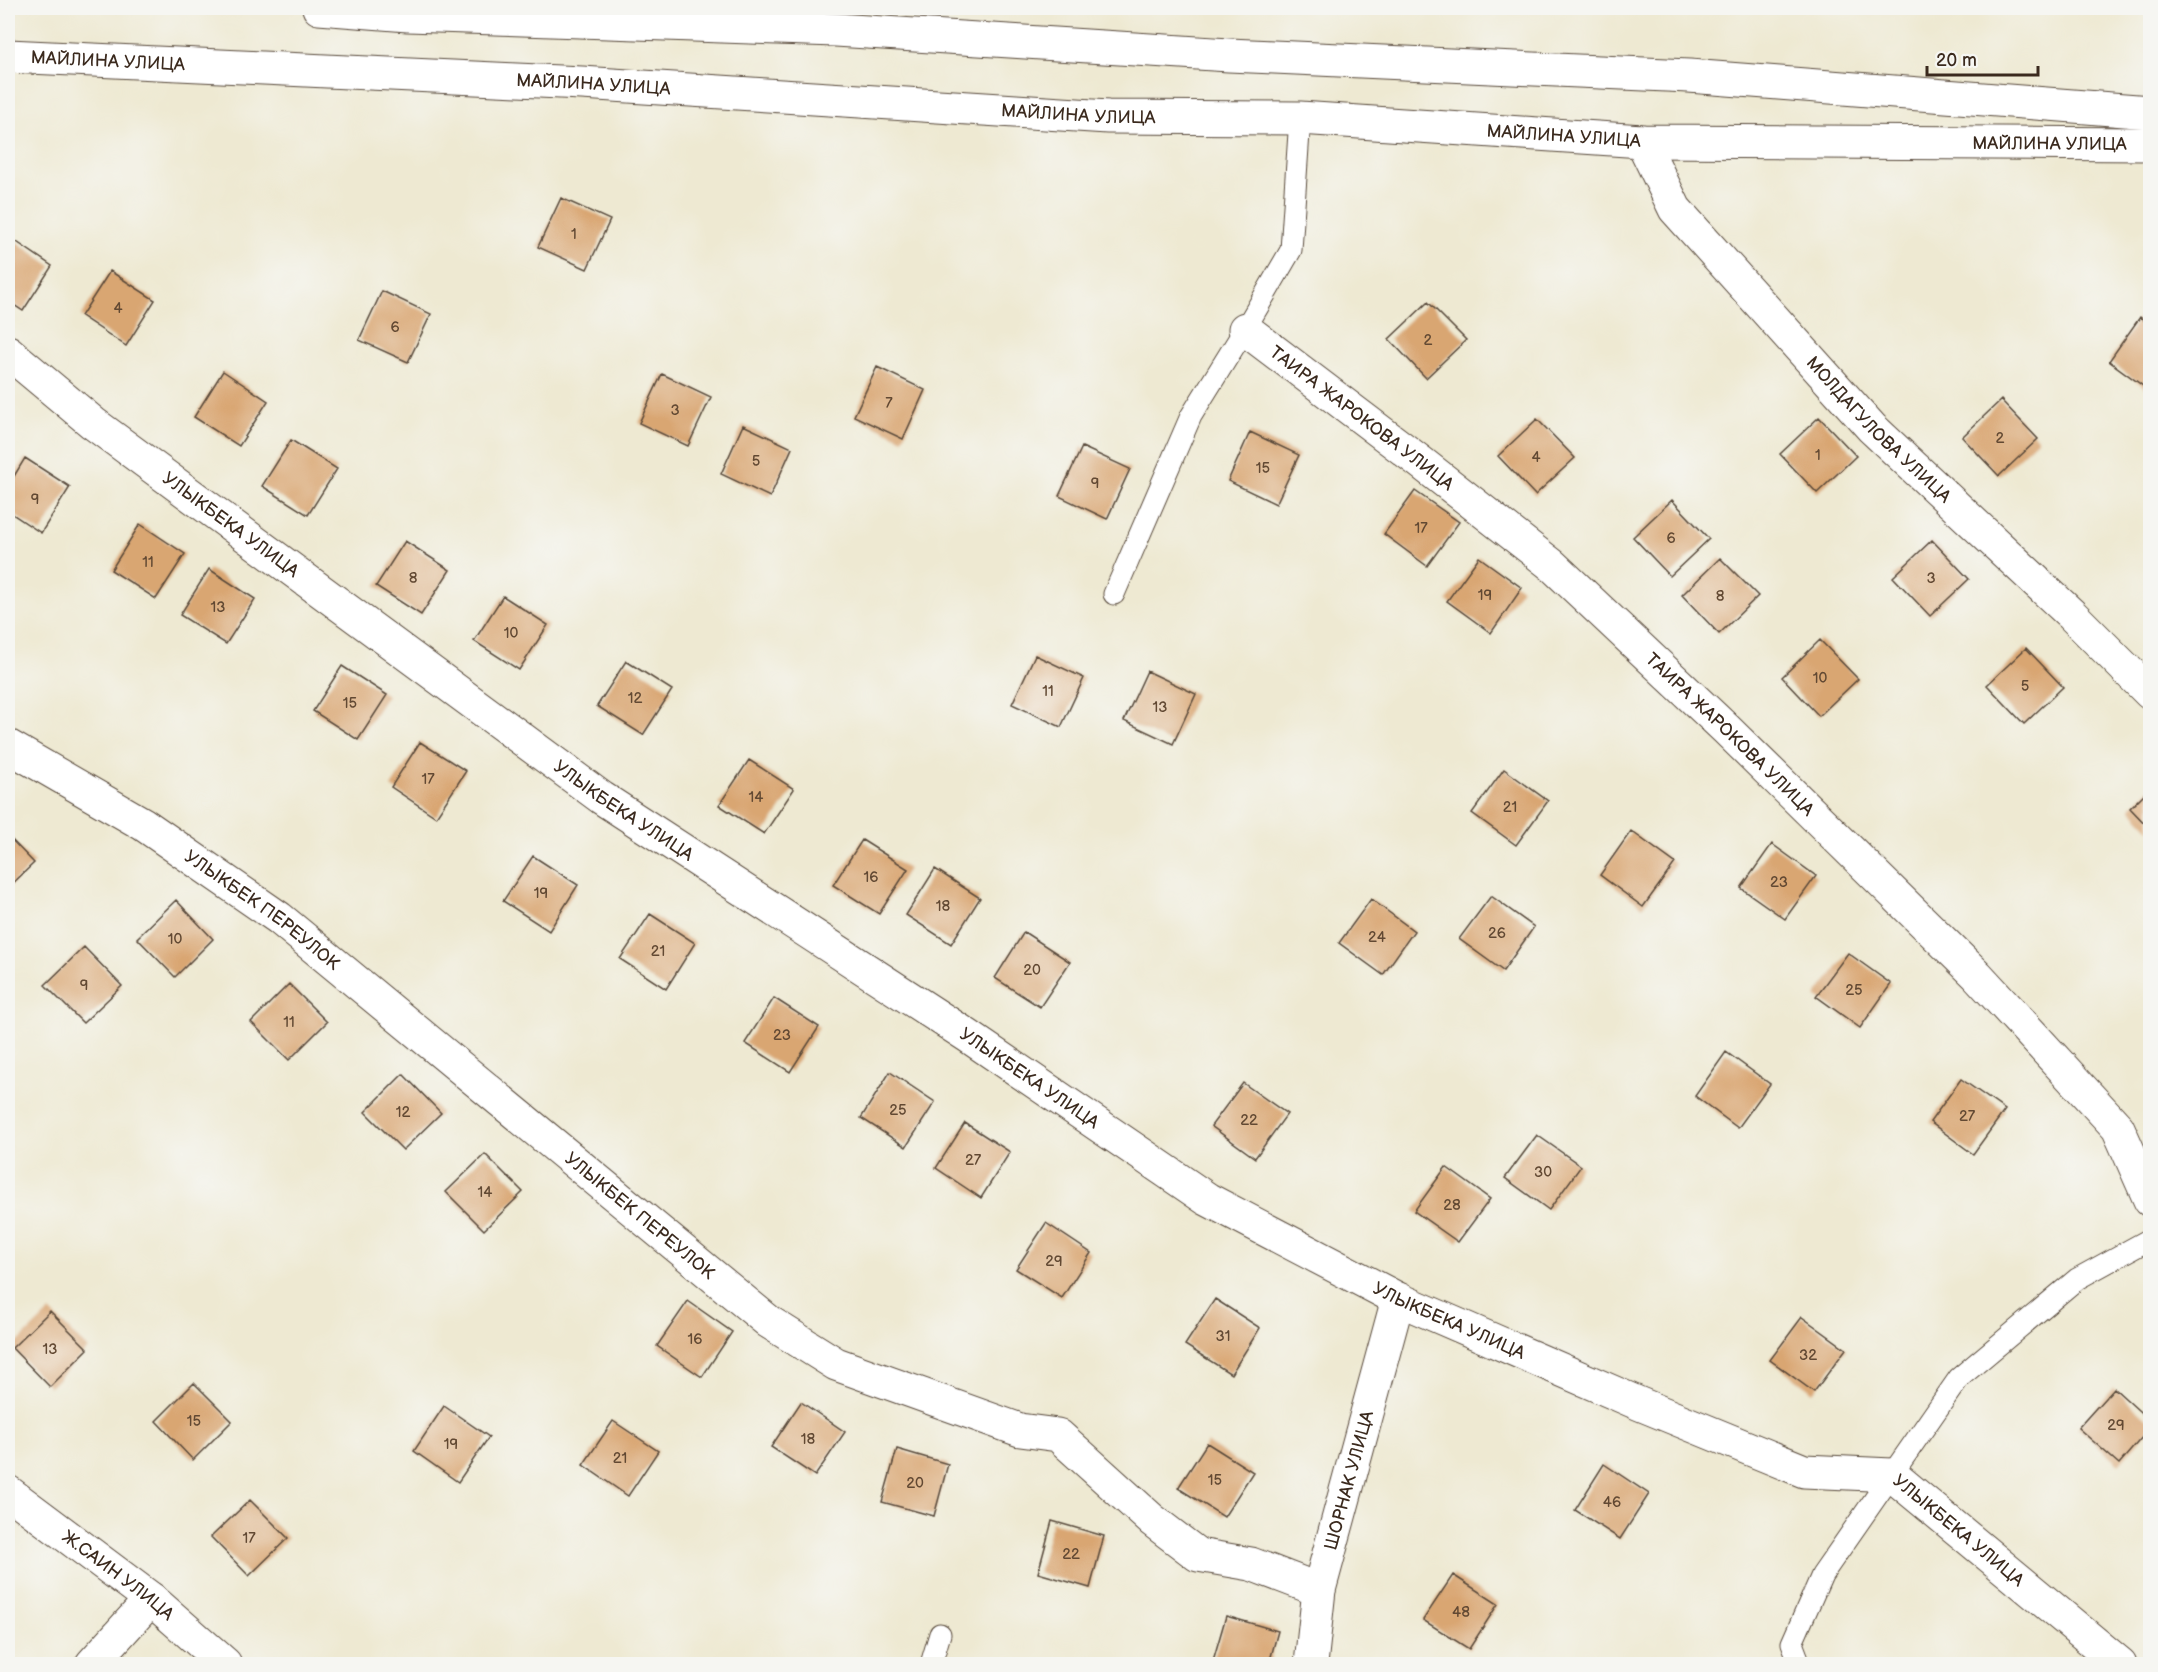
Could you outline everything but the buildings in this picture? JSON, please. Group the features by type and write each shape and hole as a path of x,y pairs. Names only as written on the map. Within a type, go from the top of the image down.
{"street":[{"name":"МАЙЛИНА УЛИЦА","path":"319,8 408,15 836,30 1229,55 1689,76 2151,112"},
{"name":"МАЙЛИНА УЛИЦА","path":"8,56 582,83 1108,117 1300,118 1642,141 2151,144"},
{"name":"МОЛДАГУЛОВА УЛИЦА","path":"1642,141 1675,209 1872,428 2072,615 2151,693"},
{"name":"ТАИРА ЖАРОКОВА УЛИЦА","path":"1245,329 1552,565 1726,729 1977,975 2118,1128 2151,1200"},
{"name":"УЛЫКБЕКА УЛИЦА","path":"8,352 93,423 602,798 968,1036 1208,1199 1398,1299 1640,1404 1804,1471 1892,1475 2120,1665"},
{"name":"УЛЫКБЕК ПЕРЕУЛОК","path":"8,746 143,824 279,918 769,1322 836,1364 1020,1430 1058,1435 1152,1520 1198,1555 1251,1564 1319,1590"},
{"name":"ШОРНАК УЛИЦА","path":"1311,1665 1319,1590 1398,1299"},
{"name":"Ж.САИН УЛИЦА","path":"8,1493 151,1599 225,1665"},
{"path":"92,1665 151,1599"}],"lane":[{"path":"1114,594 1191,416 1291,250 1300,118"},
{"path":"1800,1665 1792,1643 1822,1575 1959,1378 2077,1279 2151,1239"},
{"path":"931,1665 940,1634"}]}
